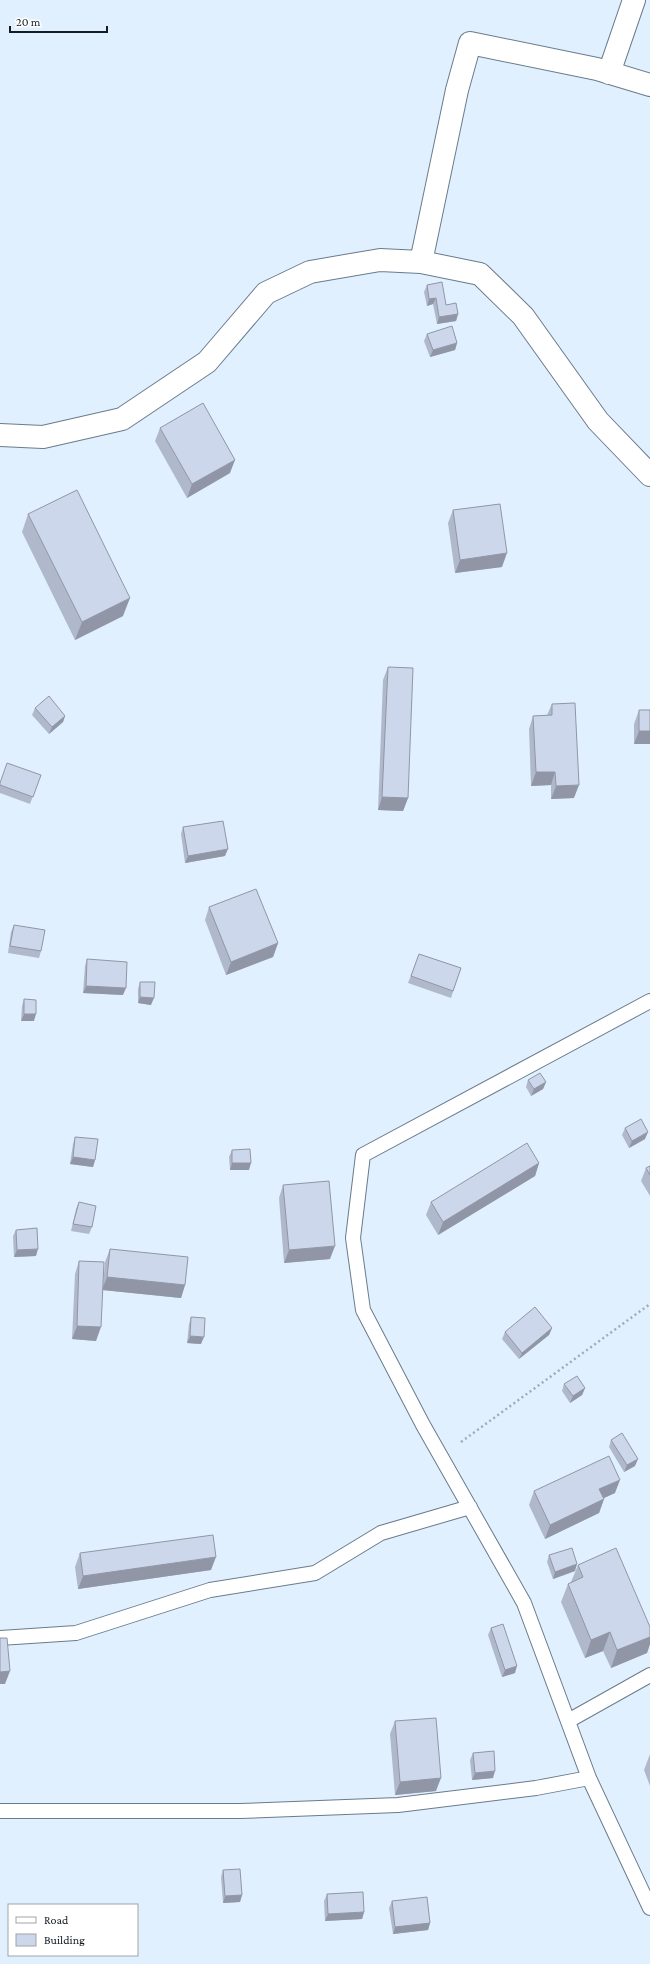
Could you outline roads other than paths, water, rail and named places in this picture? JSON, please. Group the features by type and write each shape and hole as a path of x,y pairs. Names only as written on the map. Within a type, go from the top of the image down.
{"street":[{"path":"609,72 634,0"},
{"path":"421,262 457,90 470,43 609,72 650,85"},
{"path":"0,435 43,437 122,419 207,362 266,293 310,272 380,260 421,262 480,274 523,316 598,421 650,475"}],"lane":[{"path":"650,1001 363,1155 353,1238 363,1310 441,1456 524,1603 590,1778 650,1908"},
{"path":"0,1638 76,1633 210,1590 315,1573 381,1533 470,1507"},
{"path":"568,1721 650,1675"},
{"path":"0,1811 240,1811 398,1806 536,1788 590,1778"}]}
